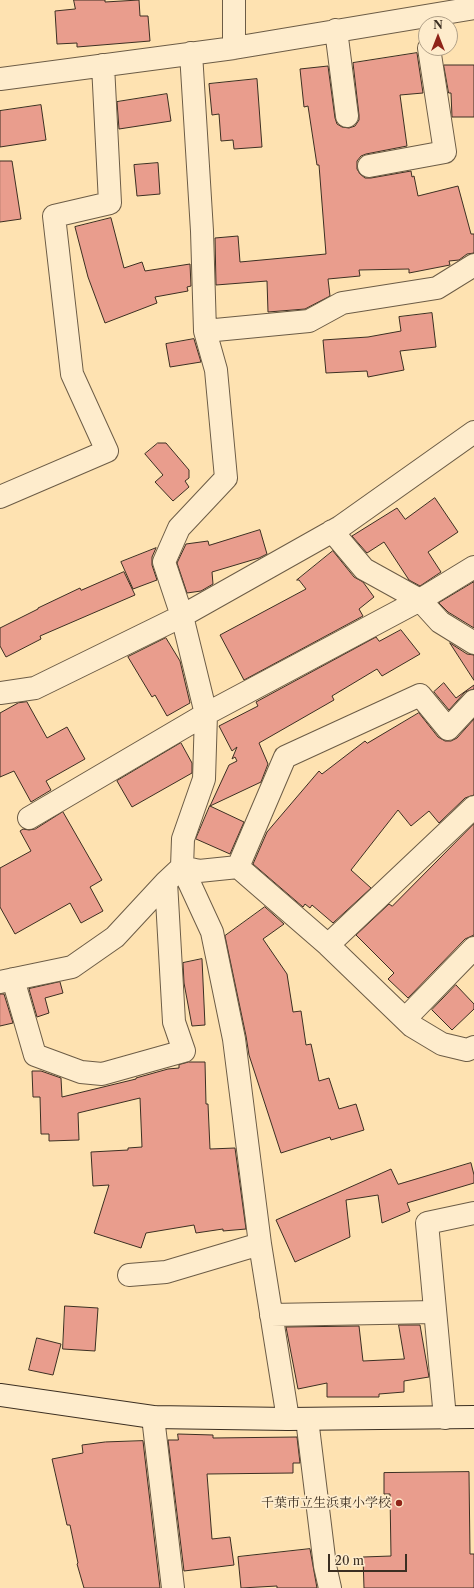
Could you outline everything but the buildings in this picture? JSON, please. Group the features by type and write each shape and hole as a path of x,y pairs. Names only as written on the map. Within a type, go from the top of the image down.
{"street":[{"path":"234,0 234,48"},
{"path":"444,16 474,8"},
{"path":"0,79 234,48 336,30 418,22"},
{"path":"336,30 347,116"},
{"path":"191,53 202,231 204,331 216,370 226,478 179,528 164,562 182,616 206,714 204,779 183,839 182,867 212,932 234,1039 260,1244 272,1315 297,1419 330,1588"},
{"path":"369,166 445,152 430,56"},
{"path":"0,497 108,451 72,374 54,216 110,204 103,65"},
{"path":"204,331 309,321 342,303 436,288 474,265"},
{"path":"0,693 36,688 182,616 332,531 474,432"},
{"path":"332,531 364,568 420,600 440,622 474,643"},
{"path":"29,818 206,714 420,600 474,567"},
{"path":"238,867 285,757 420,695 448,729 474,701"},
{"path":"328,945 474,807"},
{"path":"182,867 199,871 238,867 328,945 412,1026 442,1044 467,1050 474,1047"},
{"path":"166,882 174,1022 184,1051 102,1074 81,1072 35,1055 6,981 72,967 115,937 166,882 182,867"},
{"path":"405,1019 474,948"},
{"path":"445,1418 427,1223 474,1213"},
{"path":"129,1274 166,1272 260,1244"},
{"path":"272,1315 435,1312"},
{"path":"0,1395 153,1417 297,1419 474,1417"},
{"path":"153,1417 173,1588"}],"place":[{"name":"千葉市立生浜東小学校","path":"399,1503"}]}
